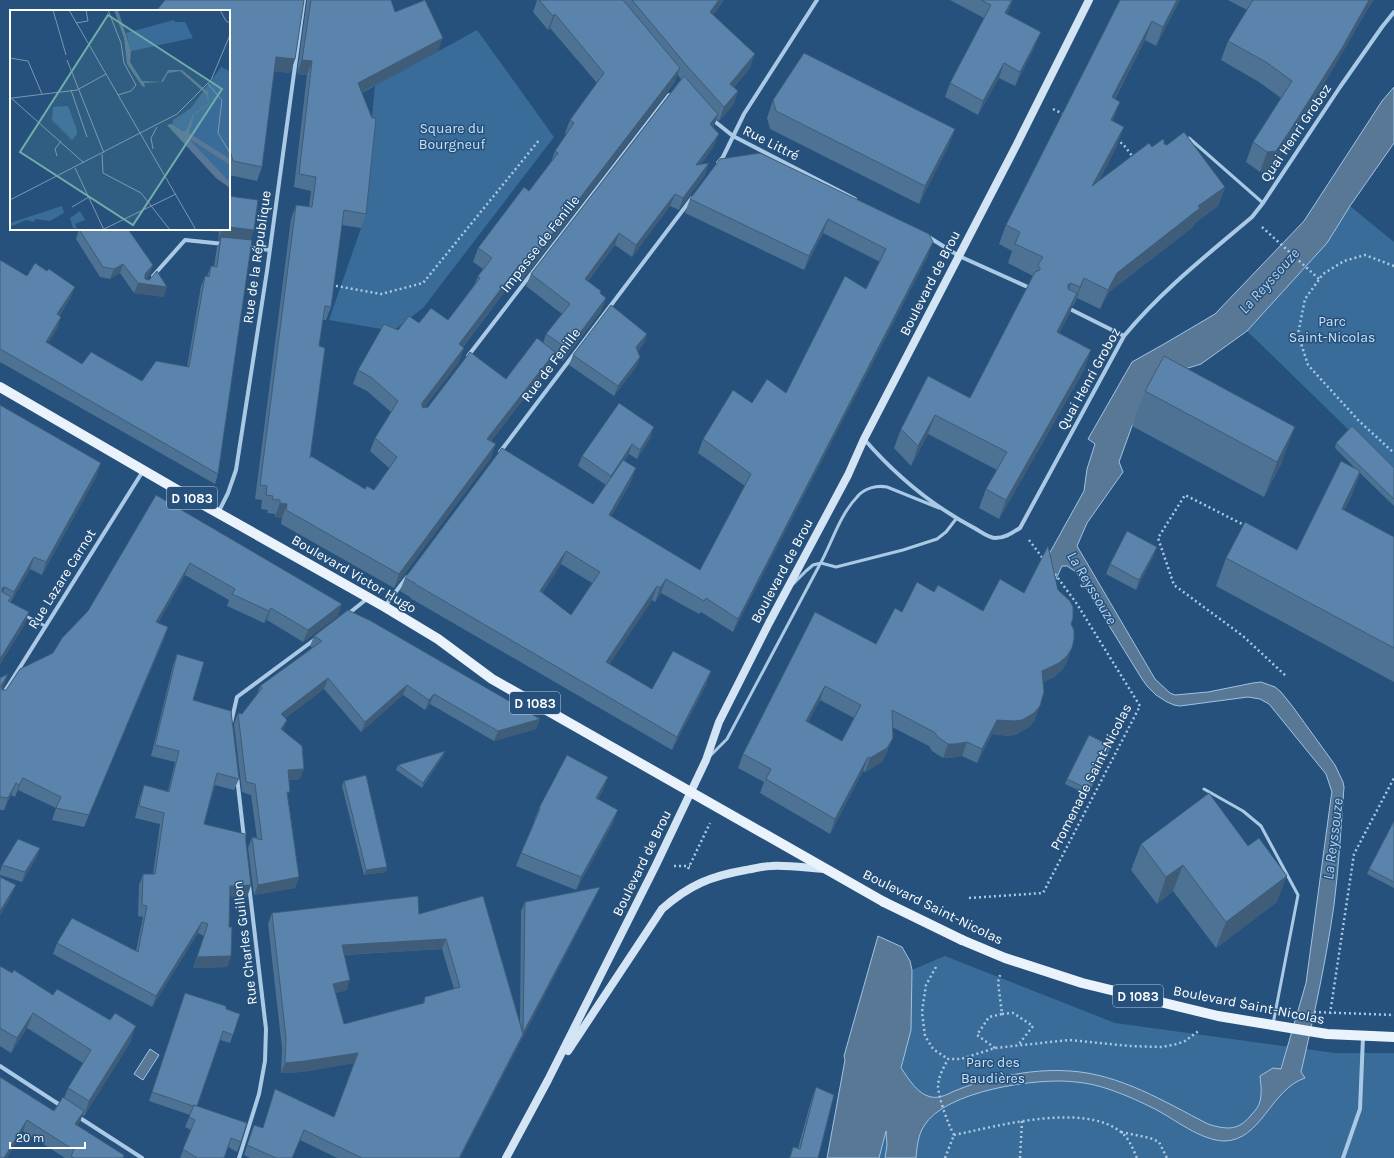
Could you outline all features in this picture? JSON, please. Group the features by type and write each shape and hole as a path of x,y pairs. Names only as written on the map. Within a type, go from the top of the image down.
{"main road":[{"name":"Boulevard de Brou","path":"506,1158 548,1080 691,792 706,760 719,722 848,475 864,439 1089,0"},
{"name":"Boulevard Victor Hugo","path":"0,387 218,513 385,607 438,639 492,679 691,792"},
{"name":"Boulevard Saint-Nicolas","path":"691,792 884,902 962,940 1005,958 1082,983 1218,1016 1327,1034 1363,1037 1394,1037"},
{"path":"548,1080 662,910 677,896 712,877 770,866 827,869"}],"street":[{"name":"Rue de la République","path":"218,513 228,493 236,470 270,250 304,0"},
{"path":"713,170 723,157 744,114 817,0"},
{"name":"Quai Henri Groboz","path":"864,439 902,480 956,519 993,539 1005,537 1020,528 1124,336 1142,314 1164,293 1252,217 1263,203 1340,87 1394,12"},
{"name":"Impasse de Fenille","path":"463,363 674,88"},
{"name":"Rue Littré","path":"708,114 712,120 733,136 857,200"},
{"name":"Rue de Fenille","path":"498,455 694,195"},
{"path":"925,235 939,242 959,256 1030,288"},
{"path":"150,280 185,240 231,245"},
{"path":"239,246 270,250"},
{"path":"1064,306 1124,336"},
{"name":"Rue Lazare Carnot","path":"0,699 144,470"},
{"path":"385,607 408,575"},
{"path":"344,617 369,598"},
{"path":"231,729 230,722 237,697 320,635"},
{"path":"236,769 244,840"},
{"name":"Rue Charles Guillon","path":"239,1158 259,1094 265,1061 266,1029 249,879"},
{"path":"1344,1158 1360,1109 1363,1037"},
{"path":"0,1066 65,1108"},
{"path":"71,1112 142,1158"}],"lane":[{"path":"1183,142 1189,138 1263,203"},
{"path":"706,760 727,739 821,563 846,510 858,495 872,487 887,487 943,510"},
{"path":"786,592 806,571 813,566 821,563 836,567 903,550 938,538 946,532 956,519"},
{"path":"21,613 45,626"},
{"path":"1204,789 1243,811 1261,826 1298,896 1273,1026"}],"path":[{"path":"1038,101 1066,115"},
{"path":"1109,137 1123,144 1136,161"},
{"path":"331,285 381,294 423,283 540,139"},
{"path":"1269,235 1319,279"},
{"path":"1394,266 1365,255 1344,261 1323,274 1305,299 1298,334 1308,365 1359,421 1394,453"},
{"path":"1247,527 1185,495 1158,538 1174,586 1243,636 1286,676"},
{"name":"Promenade Saint-Nicolas","path":"969,898 1044,893 1140,706 1078,604 1038,552"},
{"path":"1327,1034 1354,854 1394,778"},
{"path":"690,888 685,875 718,807"},
{"path":"1002,1014 998,982 1005,958"},
{"path":"936,967 926,985 922,1012 925,1036 933,1048 948,1059 961,1059 995,1048 1069,1040 1129,1046 1162,1046 1177,1044 1185,1041 1218,1016"},
{"path":"1307,1011 1394,1015"},
{"path":"995,1048 977,1035 989,1017 1013,1012 1033,1026 1018,1045"},
{"path":"944,1158 954,1135 945,1116 938,1085 941,1072 948,1059"},
{"path":"954,1135 1022,1121 1056,1117 1079,1118 1104,1123 1121,1132 1150,1138 1159,1142 1167,1158"},
{"path":"1020,1158 1022,1121"},
{"path":"1121,1132 1127,1139 1137,1158"}],"green space":[{"name":"Square du Bourgneuf","path":"477,30 554,137 423,308 393,331 329,320 361,228 375,86"},
{"name":"Parc Saint-Nicolas","path":"1350,206 1394,242 1394,474 1247,331 1327,243"},
{"name":"Parc des Baudières","path":"945,956 1115,1023 1335,1053 1394,1053 1394,1158 879,1158 911,1030 912,970"}],"water":[{"name":"La Reyssouze","path":"1394,87 1394,143 1350,206 1327,243 1247,331 1201,364 1159,377 1132,426 1119,462 1123,472 1087,523 1077,546 1155,679 1170,693 1175,695 1208,692 1261,682 1275,687 1293,707 1335,765 1343,782 1344,787 1341,831 1334,905 1311,1030 1301,1072 1305,1078 1293,1084 1283,1092 1257,1124 1237,1139 1224,1141 1215,1140 1188,1129 1155,1109 1128,1096 1089,1084 1059,1081 1016,1084 971,1095 951,1104 935,1114 924,1126 917,1145 916,1158 885,1158 887,1145 886,1131 879,1158 827,1158 845,1060 844,1056 878,936 902,947 910,961 912,970 911,1030 901,1068 917,1089 931,1097 942,1096 973,1084 1009,1075 1039,1071 1070,1071 1107,1077 1142,1090 1208,1124 1232,1128 1247,1120 1260,1103 1260,1076 1273,1068 1281,1069 1306,983 1332,792 1326,774 1269,704 1260,699 1248,697 1180,706 1167,702 1156,695 1142,679 1076,572 1067,566 1062,566 1050,592 1043,565 1084,491 1087,469 1095,444 1088,439 1132,362 1215,314 1304,221 1382,101"},
{"path":"150,1049 159,1055 143,1080 134,1074"}],"building":[{"path":"165,0 304,0 295,59 276,57 262,167 233,161 230,150 230,10 157,10"},
{"path":"311,0 391,0 395,12 425,0 443,38 358,83 372,118 376,118 366,214 344,210 331,307 325,306 319,346 325,348 310,458 311,456 365,489 367,486 374,490 397,457 375,438 398,401 372,378 358,370 384,324 398,330 409,316 419,323 431,308 448,320 480,278 478,276 492,258 478,248 524,187 529,191 558,153 555,151 574,123 570,120 604,73 555,14 553,16 539,0 623,0 680,68 526,268 520,264 459,344 464,348 422,403 423,408 428,407 470,352 506,379 537,338 555,352 487,439 496,444 399,574 286,510 287,504 280,503 280,500 272,499 273,496 266,495 267,486 260,485 296,205 312,207 316,177 299,174 312,61 302,60"},
{"path":"632,0 719,0 710,12 755,54 730,84 738,91 724,107 687,66"},
{"path":"981,0 1012,0 1005,13 1041,32 1020,72 1004,63 983,101 950,83 991,5"},
{"path":"1120,0 1177,0 1163,27 1152,21 1112,97 1120,102 1111,120 1124,127 1092,186 1149,143 1152,147 1163,139 1164,144 1167,145 1184,132 1225,187 1198,206 1200,208 1117,273 1108,290 1084,278 1080,287 1071,283 1068,285 1068,289 1077,293 1057,332 1091,350 1006,500 986,489 1007,452 935,415 918,446 901,429 928,376 970,398 1035,272 1040,270 1038,265 1043,257 1015,244 1020,232 1006,225"},
{"path":"1253,0 1369,0 1342,48 1276,151 1267,152 1253,142 1292,81 1266,62 1228,41"},
{"path":"804,53 955,129 925,186 776,111 773,100"},
{"path":"684,76 718,114 710,124 719,134 696,165 709,163 683,198 675,194 636,245 619,233 585,279 601,291 600,293 606,298 568,349 546,334 570,304 531,274"},
{"path":"760,153 929,234 933,242 738,619 706,598 704,601 666,579 660,588 657,586 606,662 652,689 673,651 711,671 677,737 405,578 502,448 593,504 623,460 636,468 609,515 700,570 751,474 703,439 733,390 752,403 767,379 786,393 845,276 866,289 886,249 828,219 809,256 690,199 720,159","holes":["566,551 600,572 571,615 540,591"]},
{"path":"230,196 258,200 254,230 230,227"},
{"path":"80,230 129,230 153,265 145,274 145,279 149,280 157,271 167,287 138,283 123,264 114,269 103,267"},
{"path":"221,237 252,240 218,474 0,349 0,260 27,276 35,263 47,271 49,269 75,287 57,314 61,317 46,342 82,364 91,352 142,381 156,361 189,367 205,276 209,277 211,266 217,267"},
{"path":"611,305 647,334 636,347 640,357 618,386 573,355"},
{"path":"1164,356 1295,427 1277,462 1145,391"},
{"path":"619,403 654,427 640,450 632,444 611,476 582,456"},
{"path":"0,405 101,463 46,562 34,557 14,592 5,587 2,588 2,592 11,597 8,601 29,612 0,659"},
{"path":"1352,426 1394,468 1394,499 1336,443"},
{"path":"1341,461 1360,471 1342,509 1394,537 1394,648 1226,558 1245,522 1297,550"},
{"path":"156,495 342,604 308,630 271,608 269,611 232,594 235,589 190,563 156,622 168,627 89,815 56,808 61,797 23,778 19,785 16,783 8,798 0,797 0,678 8,674 1,686 2,690 6,690 20,669 53,653 62,638 88,611"},
{"path":"1127,531 1157,547 1139,580 1110,564"},
{"path":"1048,546 1058,590 1070,601 1073,607 1073,618 1071,624 1074,630 1074,639 1072,648 1067,656 1059,663 1042,671 1044,692 1040,706 1034,713 1022,720 997,720 982,749 967,742 948,744 934,732 892,710 893,738 887,748 870,758 868,757 835,819 766,779 771,769 743,754 815,612 876,644 895,608 902,612 917,582 934,592 938,585 983,611 1000,579 1024,593","holes":["825,686 861,705 842,741 806,721"]},
{"path":"348,610 371,621 540,719 498,731 434,694 429,700 407,685 365,722 328,678 281,714 287,720 281,729 302,746 304,769 288,770 290,792 287,792 299,877 258,885 252,837 262,840 255,784 246,782 238,713 242,714 262,688 260,686 322,641 314,636"},
{"path":"177,654 204,662 193,700 231,711 239,779 217,773 204,824 245,834 251,885 230,886 229,927 232,927 231,956 197,957 208,924 202,922 156,996 57,943 72,918 138,952 147,906 142,905 143,874 155,874 164,813 139,806 144,785 169,792 179,751 155,745"},
{"path":"1089,735 1111,746 1090,790 1067,779"},
{"path":"445,751 423,783 398,765"},
{"path":"567,755 608,777 596,798 618,810 581,877 521,853 540,809 539,808"},
{"path":"366,775 387,867 366,870 344,781"},
{"path":"1209,793 1248,846 1259,838 1287,876 1226,922 1183,865 1166,877 1141,844"},
{"path":"1394,821 1394,882 1369,869"},
{"path":"18,839 40,848 25,872 2,865"},
{"path":"0,877 16,885 0,911"},
{"path":"600,887 523,1033 525,902"},
{"path":"418,896 419,914 483,896 523,1034 459,1158 362,1158 304,1130 292,1158 276,1158 247,1145 254,1125 263,1128 275,1089 334,1117 358,1053 285,1063 286,1038 272,913","holes":["446,939 460,987 425,997 424,1003 344,1024 333,984 350,980 342,945"]},
{"path":"0,966 12,973 14,970 53,995 57,989 110,1020 115,1013 136,1026 89,1101 68,1088 91,1050 33,1013 17,1038 0,1028"},
{"path":"185,993 226,1006 226,1009 240,1014 233,1035 223,1031 197,1106 152,1092"},
{"path":"0,1077 54,1111 63,1097 84,1111 75,1124 124,1155 123,1158 74,1158 71,1156 74,1150 27,1120 4,1158 0,1158"},
{"path":"816,1087 834,1095 818,1158 790,1158 793,1147 800,1149"},
{"path":"194,1105 247,1123 241,1142 231,1138 224,1158 197,1158 183,1149 195,1120 189,1117"}]}
